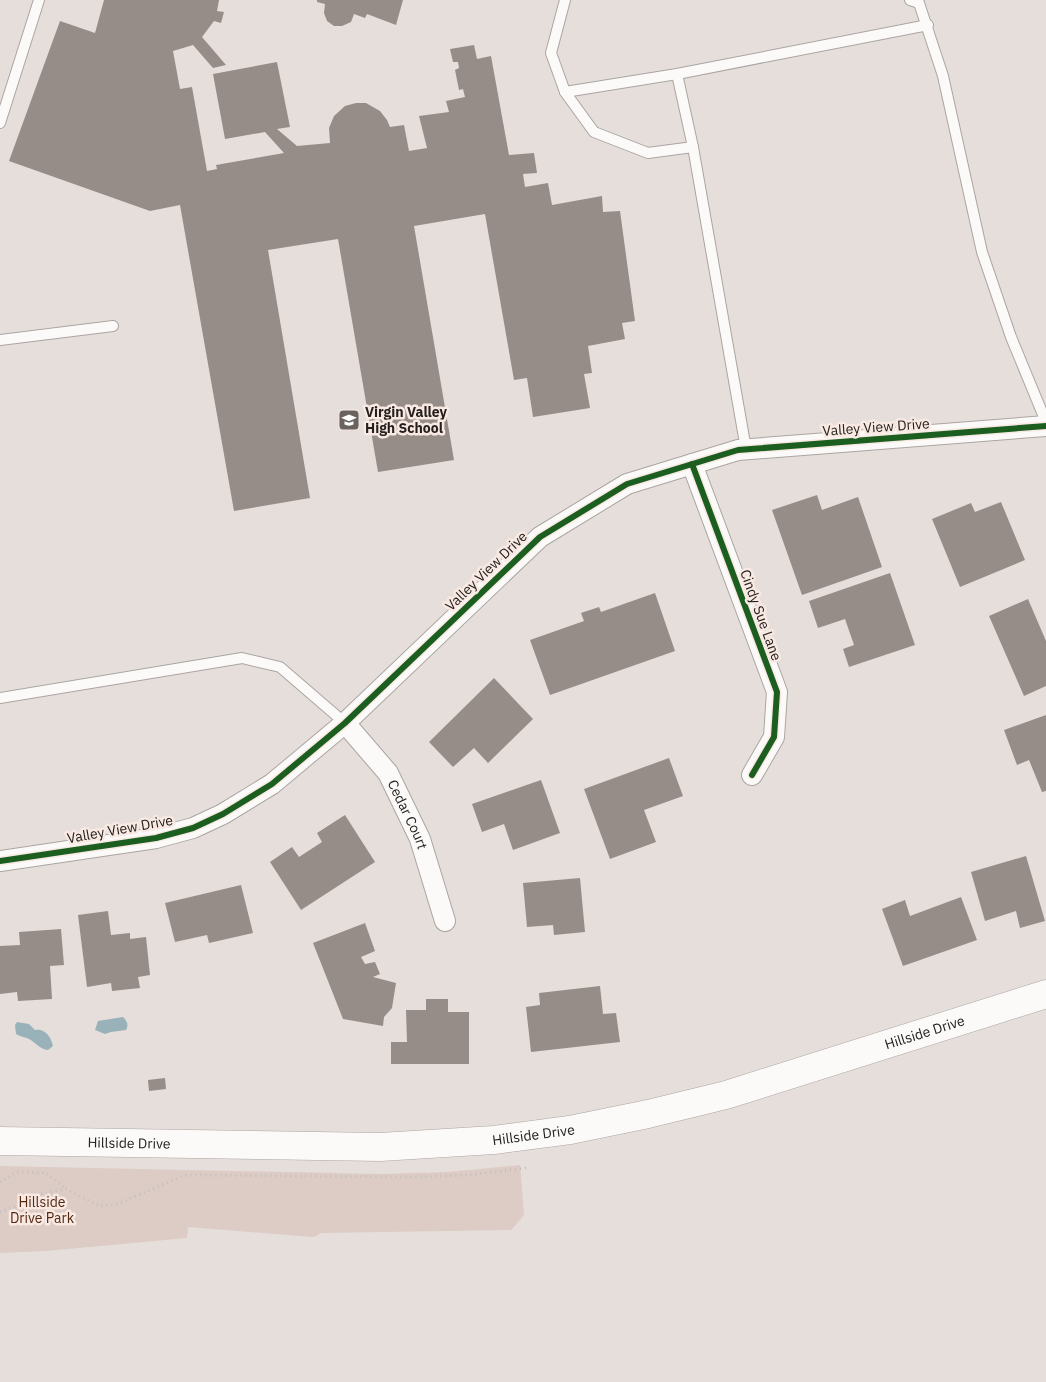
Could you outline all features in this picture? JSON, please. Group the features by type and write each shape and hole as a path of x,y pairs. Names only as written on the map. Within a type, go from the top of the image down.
{"main road":[{"name":"Hillside Drive","path":"0,1141 380,1147 494,1140 570,1130 726,1095 1046,994"}],"street":[{"name":"Valley View Drive","path":"0,861 156,838 194,828 223,814 272,784 345,723 540,537 627,484 738,450 1046,426"},
{"name":"Cindy Sue Lane","path":"692,464 776,692 774,737 752,775"},
{"name":"Cedar Court","path":"345,723 388,773 420,839 445,920"}],"lane":[{"path":"0,123 40,0"},
{"path":"565,0 551,53 565,92 594,132 648,153 693,147"},
{"path":"910,0 919,3 928,25 943,76 982,252 1011,337 1046,422"},
{"path":"565,92 677,74 928,25"},
{"path":"677,74 693,147 746,449"},
{"path":"0,340 114,326"},
{"path":"0,698 242,658 280,667 345,723"}],"path":[{"path":"0,1182 17,1172 46,1173 66,1189 89,1202 106,1207 115,1205 183,1176 191,1175 409,1177 469,1175 526,1168"},
{"path":"0,1212 38,1195 66,1189"}],"green space":[{"name":"Hillside Drive Park","path":"520,1165 524,1215 511,1230 321,1233 314,1237 188,1227 187,1238 46,1251 0,1253 0,1166 380,1174 448,1172"}],"water":[{"path":"123,1017 127,1023 126,1030 105,1034 95,1030 98,1021"},
{"path":"17,1022 29,1024 35,1030 45,1032 51,1039 53,1046 48,1050 16,1034 15,1025"}],"building":[{"path":"104,0 219,0 217,11 224,12 221,23 214,21 202,37 226,65 213,68 193,45 173,51 180,89 192,87 207,171 217,169 216,165 284,153 265,132 225,139 213,74 277,62 290,127 277,129 297,146 330,143 329,128 334,116 345,106 366,103 380,111 390,127 404,125 409,151 427,148 419,116 449,112 446,101 465,97 463,89 459,90 455,70 459,68 458,62 453,62 450,49 474,45 477,59 491,56 509,155 534,153 537,173 523,174 525,187 548,183 552,205 602,196 603,212 620,211 635,321 622,323 625,339 588,346 592,373 584,374 590,408 533,417 527,378 514,380 485,214 414,226 454,460 378,472 338,239 268,250 310,498 234,511 180,205 150,211 9,161 60,21 95,33"},
{"path":"317,0 403,0 396,25 367,14 365,18 354,14 351,22 342,26 334,26 327,21 324,13 325,4 317,2"},
{"path":"817,495 822,510 858,497 882,567 802,595 772,510"},
{"path":"1001,502 1025,560 960,587 932,519 971,503 975,512"},
{"path":"890,573 915,645 849,667 843,649 854,645 845,619 818,628 809,601"},
{"path":"655,593 675,651 550,695 530,640 584,621 581,613 599,607 601,612"},
{"path":"1028,599 1046,641 1046,686 1024,696 989,616"},
{"path":"494,678 533,719 488,763 474,748 453,767 429,742"},
{"path":"1046,715 1046,791 1042,792 1029,760 1017,765 1004,730"},
{"path":"669,758 683,796 644,810 656,842 610,859 584,789"},
{"path":"541,780 560,833 513,850 504,824 482,832 472,804"},
{"path":"345,815 375,862 301,910 270,862 292,847 299,857 322,842 317,833"},
{"path":"1026,856 1045,921 1020,928 1016,911 985,921 971,872"},
{"path":"580,878 585,932 554,935 553,925 527,927 523,883"},
{"path":"241,885 253,933 209,943 207,935 175,942 165,903"},
{"path":"961,897 977,940 903,966 882,909 905,900 910,916"},
{"path":"108,911 111,935 130,933 130,939 146,937 150,975 138,977 140,988 112,991 111,983 87,987 78,915"},
{"path":"365,923 375,951 361,957 365,964 375,962 380,974 373,977 396,983 392,1008 384,1017 383,1026 343,1019 313,943"},
{"path":"61,929 64,965 50,966 52,999 18,1001 17,992 0,994 0,946 20,945 19,932"},
{"path":"600,986 603,1014 616,1013 620,1042 531,1052 526,1007 540,1005 539,993"},
{"path":"426,999 448,999 448,1012 469,1012 469,1064 391,1064 391,1042 407,1042 406,1010 426,1010"},
{"path":"165,1078 166,1089 149,1091 148,1080"}],"cycle path":[{"path":"0,861 156,838 193,828 223,814 272,784 345,723 540,537 627,484 738,450 1046,426"},
{"path":"692,464 777,692 774,737 752,775"}],"place":[{"name":"Virgin Valley High School","path":"349,420"}]}
